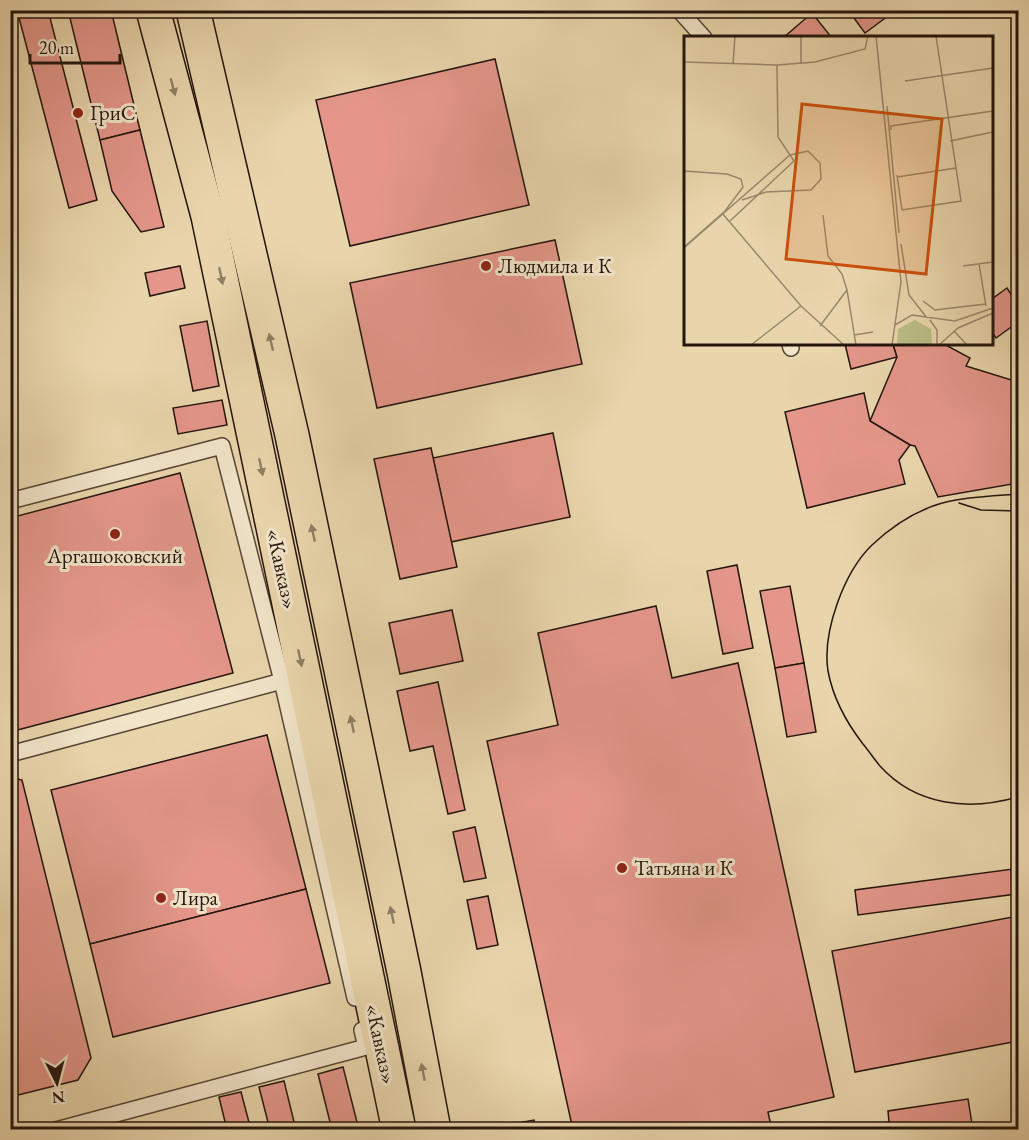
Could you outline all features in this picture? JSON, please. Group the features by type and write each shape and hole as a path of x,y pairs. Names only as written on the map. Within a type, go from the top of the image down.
{"main road":[{"name":"«Кавказ»","path":"153,10 208,216 399,1130"},
{"name":"«Кавказ»","path":"193,10 292,435 404,972 434,1130"}],"lane":[{"path":"679,10 702,36"},
{"path":"10,501 222,446 282,681 366,1047 56,1130"},
{"path":"10,754 282,681"}],"building":[{"path":"17,10 48,10 97,200 69,208"},
{"path":"68,10 111,10 140,130 100,140"},
{"path":"848,10 896,10 865,33"},
{"path":"812,13 830,36 785,36"},
{"path":"495,59 529,205 350,246 316,100"},
{"path":"140,130 164,227 141,232 112,191 100,140"},
{"path":"555,240 582,364 377,408 350,283"},
{"path":"180,266 185,288 150,296 145,273"},
{"path":"1007,288 1018,305 1018,322 996,338 993,334 993,298"},
{"path":"207,321 219,386 193,391 180,326"},
{"path":"845,345 893,345 897,357 851,369"},
{"path":"893,345 946,345 970,358 966,366 1018,382 1018,483 938,497 915,446 870,421 897,357"},
{"path":"864,393 870,421 910,445 899,460 905,484 807,508 785,412"},
{"path":"222,400 227,425 178,434 173,408"},
{"path":"553,433 570,517 451,542 433,458"},
{"path":"431,448 457,567 400,579 374,459"},
{"path":"180,473 233,673 10,732 10,518"},
{"path":"737,565 753,648 723,654 707,571"},
{"path":"790,586 804,663 775,668 760,591"},
{"path":"656,606 672,678 738,663 834,1097 768,1112 771,1126 755,1130 573,1130 487,741 558,725 538,633"},
{"path":"452,610 463,661 400,674 389,623"},
{"path":"804,663 816,732 787,737 775,668"},
{"path":"438,682 465,810 448,814 433,746 410,751 397,691"},
{"path":"267,735 306,889 90,944 51,790"},
{"path":"10,777 22,780 91,1058 78,1080 10,1097"},
{"path":"475,827 486,878 464,882 453,832"},
{"path":"1013,869 1016,894 858,915 855,890"},
{"path":"1013,869 1018,869 1018,894 1016,894"},
{"path":"306,889 330,983 113,1037 90,944"},
{"path":"488,896 498,945 477,949 467,900"},
{"path":"1018,916 1018,1041 855,1072 832,951"},
{"path":"343,1067 359,1130 332,1130 318,1074"},
{"path":"284,1081 296,1130 270,1130 259,1087"},
{"path":"241,1092 251,1130 227,1130 219,1097"},
{"path":"968,1099 973,1130 858,1130 858,1127 889,1122 888,1111"},
{"path":"534,1120 536,1130 507,1130 506,1125"}],"tram line":[{"path":"1018,494 964,499 933,506 909,518 879,539 862,557 844,586 832,621 827,655 830,681 846,718 878,763 894,779 910,790 944,802 981,804 1018,797"},
{"path":"959,503 981,510 1018,511"}],"place":[{"name":"ГриС","path":"78,113"},
{"name":"Людмила и К","path":"486,266"},
{"name":"Аргашоковский","path":"115,534"},
{"name":"Татьяна и К","path":"622,868"},
{"name":"Лира","path":"161,898"}]}
